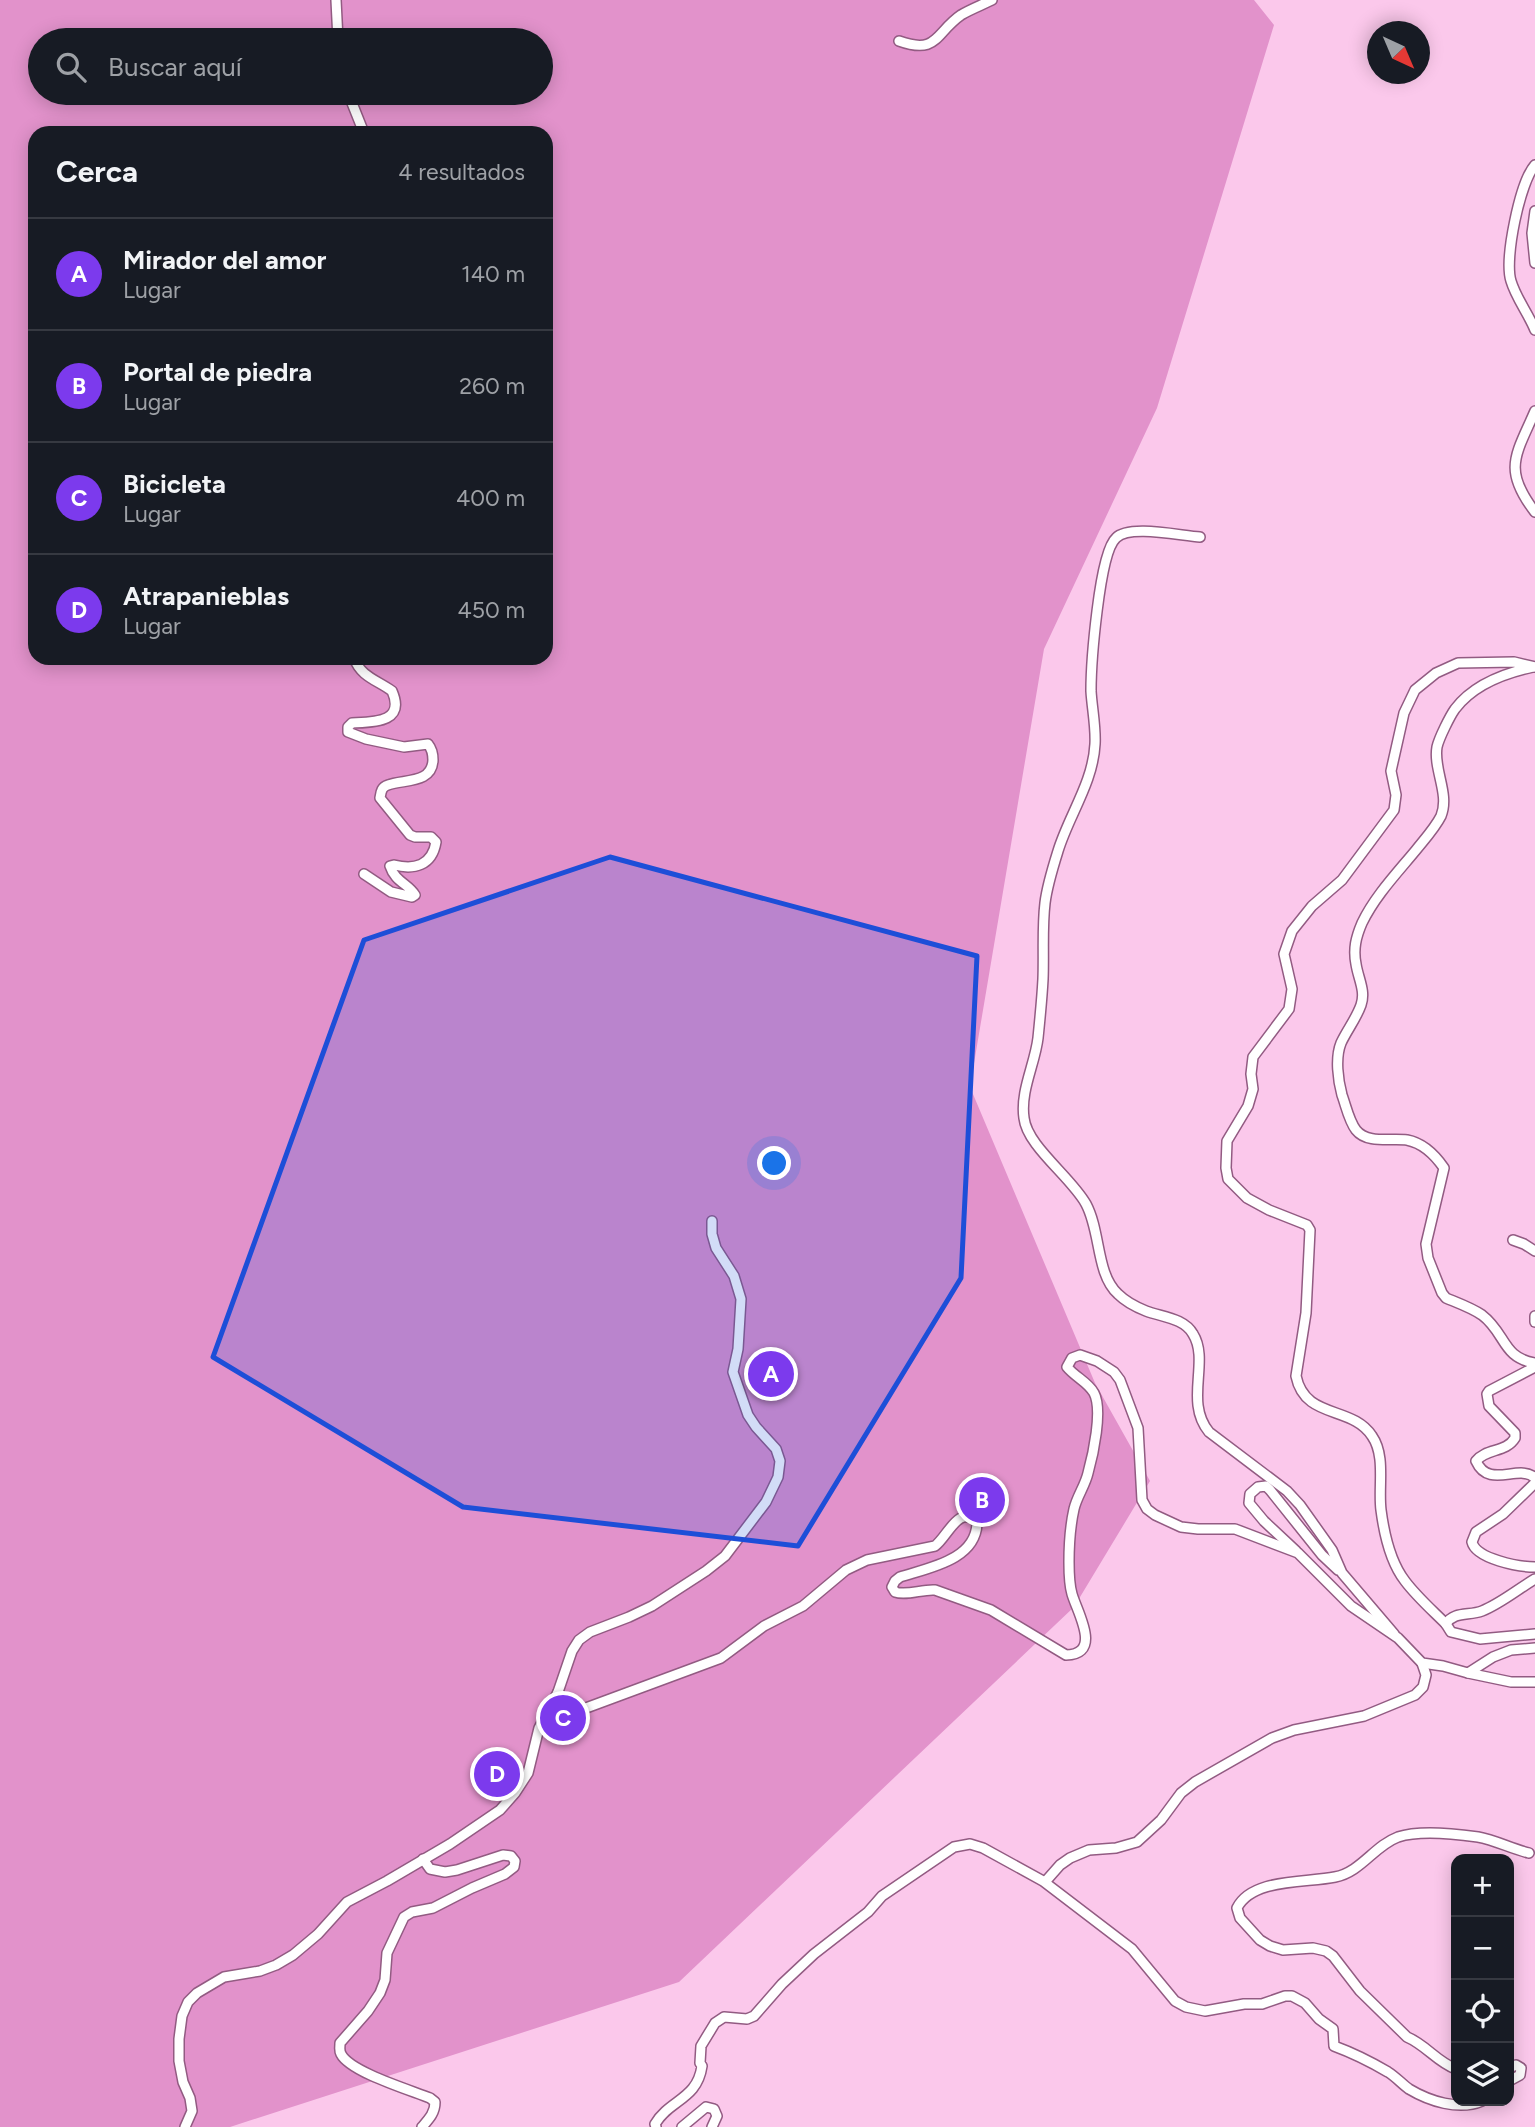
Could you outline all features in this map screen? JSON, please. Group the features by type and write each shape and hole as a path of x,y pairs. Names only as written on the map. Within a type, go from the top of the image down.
{"street":[{"path":"336,0 337,28"},
{"path":"970,11 980,0"},
{"path":"899,41 913,46 933,43 960,16 992,0"},
{"path":"353,105 361,126"},
{"path":"1535,165 1529,173 1522,196 1508,260 1510,280 1535,330"},
{"path":"1535,211 1532,233 1535,263"},
{"path":"1535,411 1516,456 1514,471 1535,512"},
{"path":"1200,537 1134,531 1120,534 1109,548 1099,587 1091,689 1095,743 1092,770 1058,850 1045,902 1041,1006 1037,1042 1024,1101 1024,1120 1033,1140 1073,1184 1086,1205 1094,1224 1106,1278 1111,1287 1131,1305 1184,1323 1195,1336 1198,1350 1198,1412 1202,1423 1209,1432 1287,1491 1332,1550 1342,1573"},
{"path":"1535,667 1514,662 1458,663 1436,673 1415,690 1404,713 1391,771 1396,795 1394,810 1342,880 1312,906 1292,931 1284,954 1292,989 1289,1009 1253,1057 1253,1089 1248,1106 1227,1141 1226,1150 1228,1178 1236,1189 1269,1210 1307,1225 1310,1230 1306,1313 1297,1383 1314,1405 1354,1420 1374,1438 1379,1452 1381,1510 1396,1568 1451,1632 1480,1639 1535,1634"},
{"path":"357,665 363,673 392,691 395,704 386,720 352,723 348,732 366,739 404,747 428,744 433,755 430,771 425,776 407,782 387,785 383,788 380,799 410,835 431,837 436,842 428,859 417,867 407,868 394,864 390,866 400,882 413,890 415,895 412,897 391,892 364,874"},
{"path":"1535,667 1518,671 1479,688 1464,698 1452,713 1437,749 1443,796 1441,815 1382,890 1363,920 1355,939 1354,950 1363,995 1362,1003 1338,1054 1341,1093 1357,1132 1375,1139 1408,1140 1423,1147 1437,1158 1444,1168 1426,1244 1428,1258 1442,1293 1484,1317 1500,1334 1514,1357 1535,1365"},
{"path":"185,2127 192,2111 179,2061 179,2039 182,2017 188,2002 197,1993 224,1977 260,1971 293,1955 317,1934 346,1902 423,1860 500,1810 528,1773 538,1728 558,1692 572,1651 579,1640 590,1632 652,1606 725,1556 766,1503 778,1477 780,1461 776,1449 755,1427 748,1415 733,1372 739,1339 741,1299 734,1276 716,1248 712,1221"},
{"path":"1513,1240 1535,1251"},
{"path":"1535,1316 1535,1322"},
{"path":"558,1692 564,1703 573,1708 586,1708 721,1658 764,1626 803,1606 846,1570 867,1560 935,1546 959,1518 966,1516 977,1522 977,1531 971,1543 958,1556 942,1564 900,1577 892,1587 895,1592 900,1594 925,1589 935,1590 991,1610 1066,1655 1081,1650 1087,1635 1071,1591 1069,1531 1075,1504 1088,1473 1097,1412 1096,1396 1092,1390 1067,1367 1072,1358 1080,1354 1114,1371 1119,1380 1138,1428 1140,1484 1142,1500 1147,1509 1181,1527 1235,1529 1298,1553"},
{"path":"1535,1365 1487,1394 1489,1406 1516,1435 1509,1446 1484,1454 1476,1461 1479,1467 1491,1475 1509,1476 1525,1472 1531,1474 1535,1481 1503,1514 1476,1532 1472,1542 1475,1550 1495,1559 1535,1567"},
{"path":"1045,1882 1070,1858 1089,1850 1116,1849 1138,1842 1161,1820 1181,1793 1195,1782 1272,1738 1294,1730 1364,1716 1415,1695 1423,1687 1426,1675 1422,1663 1342,1573 1322,1555 1270,1490 1266,1486 1258,1486 1250,1494 1249,1503 1264,1521 1351,1606 1398,1638"},
{"path":"1446,1624 1449,1619 1459,1614 1467,1615 1484,1610 1535,1579"},
{"path":"1468,1673 1493,1657 1511,1650 1535,1648"},
{"path":"1422,1663 1511,1682 1535,1682"},
{"path":"1451,2067 1408,2037 1360,1991 1326,1951 1313,1948 1283,1950 1270,1946 1260,1940 1240,1918 1237,1908 1241,1899 1249,1893 1278,1884 1338,1877 1355,1869 1385,1844 1400,1836 1430,1833 1479,1837 1529,1853"},
{"path":"656,2127 659,2119 700,2081 701,2046 715,2023 724,2017 747,2019 754,2016 782,1984 814,1954 868,1912 882,1896 954,1846 970,1844 983,1848 1045,1882 1132,1949 1175,2001 1186,2007 1205,2011 1244,2004 1262,2004 1292,1996 1333,2029 1334,2046 1390,2074 1409,2089 1451,2104"},
{"path":"422,2127 431,2117 435,2102 361,2071 343,2057 340,2043 380,1993 385,1980 387,1953 404,1917 412,1912 433,1908 505,1874 514,1867 515,1861 511,1856 503,1855 445,1872 430,1869 423,1860"},
{"path":"1514,2066 1521,2068 1520,2074 1514,2078"},
{"path":"682,2127 706,2107 714,2109 717,2116 712,2127"}],"highlighted area":[{"path":"610,857 977,956 961,1278 798,1546 463,1507 213,1357 364,940"}],"shaded area":[{"path":"0,0 1254,0 1274,25 1157,408 1044,649 970,1087 1095,1383 1150,1481 1074,1607 679,1982 230,2127 0,2127"}],"place":[{"name":"Mirador del amor","path":"771,1374"},
{"name":"Portal de piedra","path":"982,1500"},
{"name":"Bicicleta","path":"563,1718"},
{"name":"Atrapanieblas","path":"497,1774"}]}
